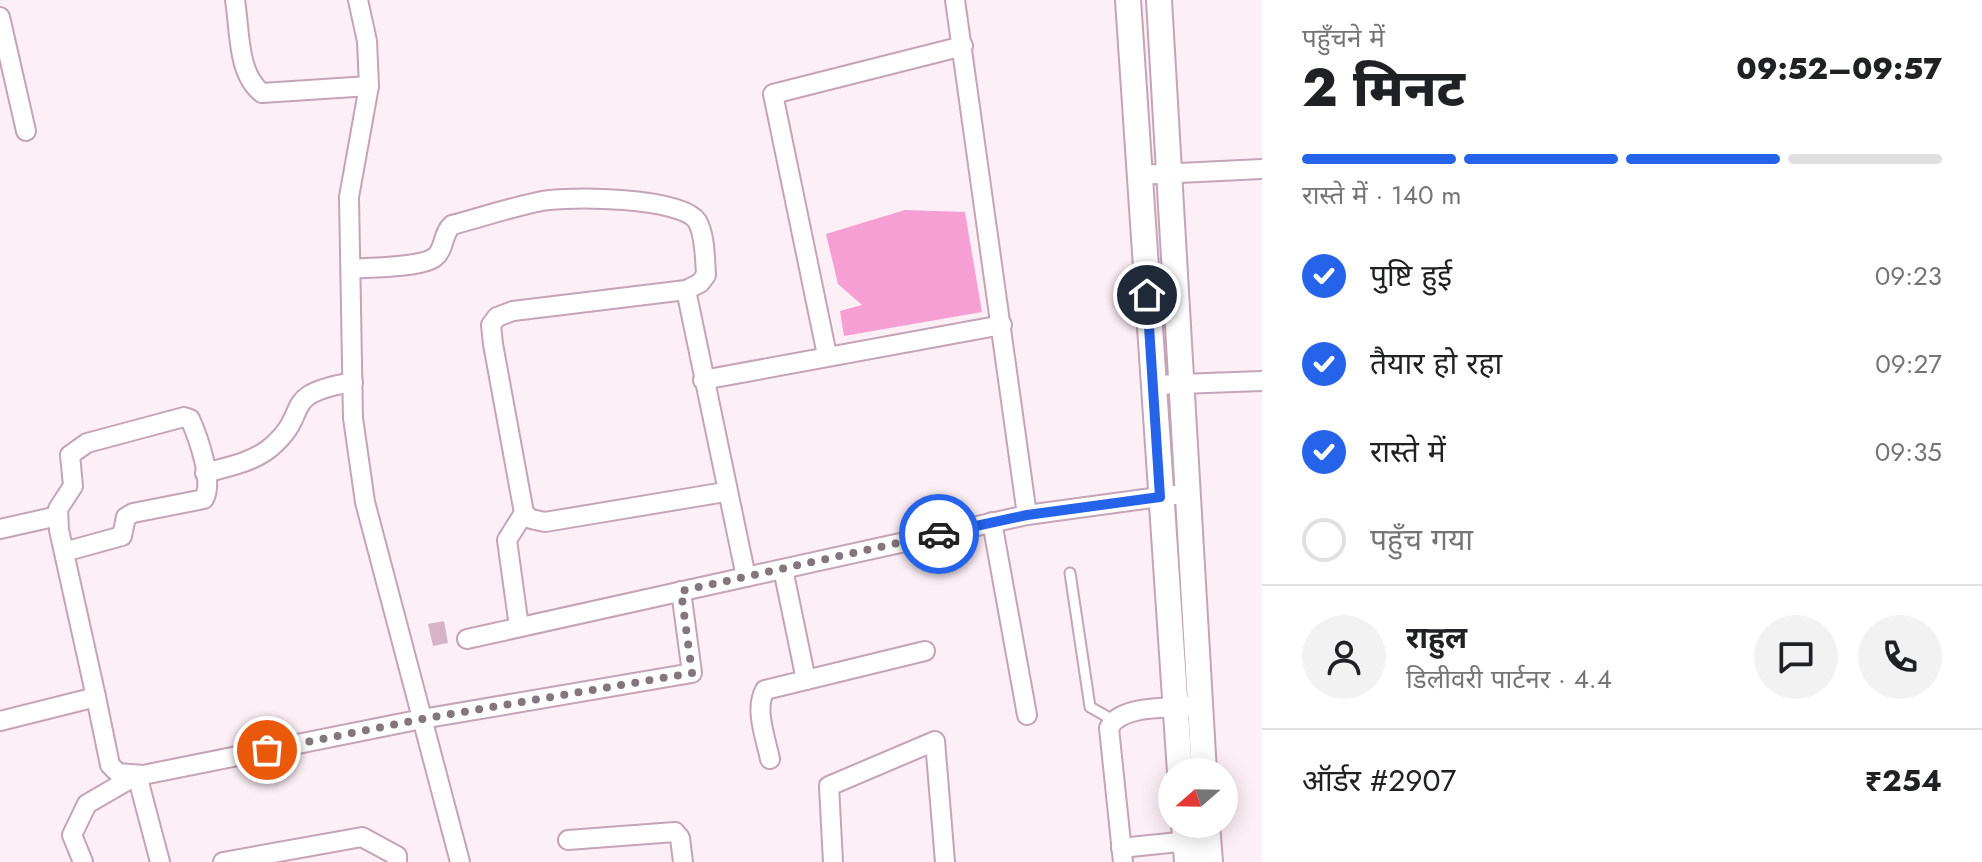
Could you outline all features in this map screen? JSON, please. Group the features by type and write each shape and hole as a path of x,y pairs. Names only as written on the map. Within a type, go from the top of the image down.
{"street":[{"path":"235,0 245,72 252,85 262,93 369,86"},
{"path":"358,0 367,41 369,86 349,197 353,269 353,418 365,502 460,862"},
{"path":"955,0 1027,515"},
{"path":"1128,0 1160,497 1187,707 1200,758"},
{"path":"1159,0 1187,493 1187,707 1182,758"},
{"path":"0,17 26,131"},
{"path":"827,355 773,94 963,46"},
{"path":"1138,175 1262,169"},
{"path":"353,269 426,262 441,250 446,231 452,225 541,201 586,198 672,206 689,212 698,222 706,275 700,283 686,290 513,311 497,317 491,325 524,513 531,519 545,522 725,492"},
{"path":"686,290 725,492 746,577"},
{"path":"703,380 1002,325"},
{"path":"1153,385 1262,381"},
{"path":"205,473 247,461 273,445 288,427 305,394 323,387 353,382"},
{"path":"64,552 122,536 126,517 133,513 204,499 207,493 205,473 190,419 184,417 87,443 70,455 73,486 61,503 58,516 64,552 110,765 118,773 137,775 422,719 692,673 681,591"},
{"path":"467,639 992,522 1187,493"},
{"path":"519,627 507,540 524,513"},
{"path":"0,529 58,516"},
{"path":"992,522 1027,715"},
{"path":"783,569 806,680"},
{"path":"770,759 760,698 765,690 925,651"},
{"path":"0,721 96,697"},
{"path":"1187,707 1125,713 1113,720 1109,741 1122,855 1197,842"},
{"path":"833,862 829,786 935,741 945,862"},
{"path":"83,862 72,835 87,804 137,775"},
{"path":"137,775 160,862"},
{"path":"568,840 675,832 680,838 683,862"},
{"path":"223,862 362,837 397,856 397,862"}],"lane":[{"path":"1070,573 1090,707 1113,720"}],"shaded area":[{"path":"905,210 965,212 982,312 844,336 840,311 862,305 838,284 826,234"}],"building":[{"path":"444,621 448,643 433,646 428,624"}],"way so far":[{"path":"267,750 422,719 692,673 681,591 939,534"}],"route":[{"path":"939,534 1027,515 1160,497 1147,295"}]}
